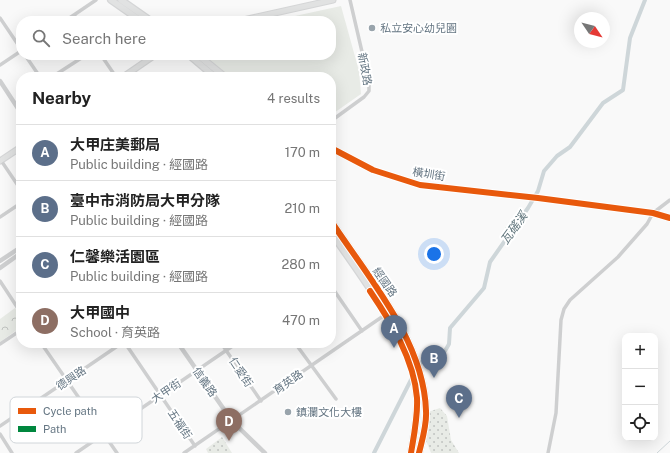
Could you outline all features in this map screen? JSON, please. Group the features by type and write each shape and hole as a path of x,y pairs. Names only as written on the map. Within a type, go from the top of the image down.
{"main road":[{"path":"111,0 133,16"},
{"path":"121,0 145,16"},
{"path":"261,16 333,0"},
{"path":"130,72 148,60"},
{"path":"195,60 209,72"},
{"path":"204,60 219,72"},
{"path":"0,160 16,150"},
{"name":"經國路","path":"336,227 392,310 418,361 427,412 419,453"},
{"name":"經國路","path":"336,239 386,314 407,357 412,372 417,398 415,433 411,453"}],"street":[{"path":"74,15 96,0"},
{"name":"新政路","path":"336,117 364,97 369,91 369,82 350,0"},
{"path":"0,18 16,42"},
{"path":"0,65 16,54"},
{"path":"28,60 37,72"},
{"path":"60,72 78,60"},
{"path":"104,60 113,72"},
{"path":"0,81 16,105"},
{"name":"橫圳街","path":"336,151 373,170 420,184 653,214"},
{"path":"0,160 16,183"},
{"path":"548,453 556,413 561,320 564,309 570,300 618,258 647,224 653,214 670,200"},
{"path":"0,217 16,206"},
{"path":"653,214 670,218"},
{"path":"0,261 16,250"},
{"path":"0,268 16,257"},
{"path":"0,281 16,305"},
{"path":"336,293 362,330"},
{"name":"育英路","path":"184,453 392,310"},
{"path":"0,344 16,333"},
{"path":"44,348 78,397"},
{"name":"德興路","path":"43,397 116,348"},
{"name":"五福街","path":"127,348 195,446"},
{"name":"信義路","path":"182,348 232,421 265,453"},
{"name":"大甲街","path":"142,408 229,348"},
{"path":"298,348 336,399"},
{"name":"仁愛街","path":"226,350 261,401"},
{"name":"德興路","path":"0,426 10,419"},
{"path":"0,434 12,453"},
{"name":"大甲街","path":"76,453 91,443"},
{"path":"110,443 117,453"}],"green space":[{"path":"341,6 359,71 361,94 336,112 336,72 224,72 209,60 336,60 336,16 295,16"},
{"path":"15,308 16,331 0,342 0,319"},
{"path":"440,408 447,416 451,440 459,453 431,453 425,438 428,412"},
{"path":"222,437 232,453 208,453 206,449"}],"waterway":[{"name":"瓦磘溪","path":"374,453 419,364 427,358 445,351 449,344 450,328 484,288 490,262 528,208 538,191 544,171 557,156 570,147 603,103 623,90 630,38 645,0"},
{"path":"657,453 670,441"}],"marked path":[{"path":"505,230 512,232"}],"cycle path":[{"path":"336,151 373,170 420,185 653,213 670,218"},
{"path":"336,228 392,311 416,360 423,385 426,411 425,427 419,453"},
{"path":"370,291 386,315 400,342 415,383 417,412 411,453"}],"place":[{"name":"私立安心幼兒園","path":"372,28"},
{"name":"大甲庄美郵局","path":"394,348"},
{"name":"臺中市消防局大甲分隊","path":"434,378"},
{"name":"鎮瀾文化大樓","path":"288,412"},
{"name":"仁馨樂活園區","path":"459,418"},
{"name":"大甲國中","path":"229,441"}]}
